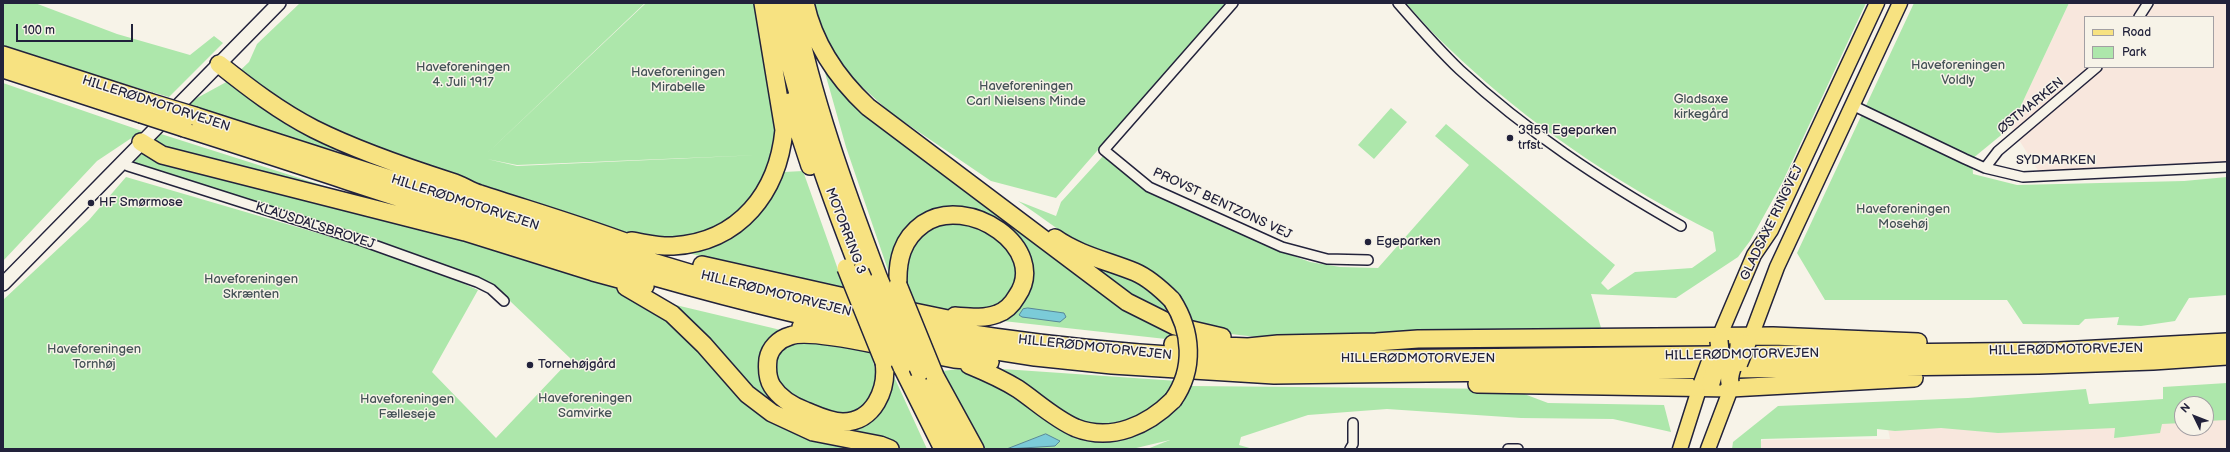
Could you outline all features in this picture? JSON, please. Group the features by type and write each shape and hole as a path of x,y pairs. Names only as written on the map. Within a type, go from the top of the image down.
{"highway":[{"path":"619,239 672,246 692,244 711,238 728,229 758,203 769,186 777,169 782,150 784,130 763,3"},
{"name":"MOTORRING 3","path":"776,3 800,98 853,270 927,420 943,449"},
{"name":"MOTORRING 3","path":"793,3 817,100 837,165 879,279 928,374 959,449"},
{"path":"805,3 821,48 840,78 854,94 868,107 956,172 1101,284 1150,315 1200,333 1278,344"},
{"path":"767,25 800,138 853,270 884,362 885,380 879,400 863,417 854,421 840,422 825,419 801,409 782,397 771,385 767,368 768,357 778,341 799,334 836,337 954,358 1033,366 1112,365"},
{"name":"HILLERØDMOTORVEJEN","path":"3,54 145,108"},
{"path":"219,64 256,94 313,128 357,149 454,183 477,194"},
{"name":"HILLERØDMOTORVEJEN","path":"3,69 343,164 582,241 726,284 841,310 965,333 1108,351 1204,358 1288,360 1563,358 2059,351 2227,342"},
{"name":"HILLERØDMOTORVEJEN","path":"190,122 311,168 577,254 719,296 780,311 930,342 1028,356 1112,365 1274,375 2039,365 2153,361 2227,356"},
{"path":"141,142 162,155 465,232 593,272 700,302 816,330 836,337"},
{"path":"343,164 373,166 452,189 477,194 619,239 644,249 722,270 818,293 940,316 962,322 1040,333 1146,343 1248,347 1278,344 1376,342 1418,339 1744,339 1994,345 2024,343 2059,351"},
{"path":"311,168 338,185 445,222 465,232"},
{"path":"954,358 1000,378 1065,422 1090,432 1106,433 1131,428 1160,413 1173,400 1183,382 1189,353 1186,327 1172,300 1154,284 1136,272 1088,255 1059,241 956,172"},
{"path":"940,316 989,316 998,314 1015,300 1023,283 1024,270 1018,249 1004,234 982,221 959,214 936,216 928,220 910,236 903,247 899,258 898,285 928,374 974,449"},
{"path":"593,272 642,296 672,314 704,346 747,394 772,413 813,432 880,445 890,449"},
{"path":"1731,385 1729,377 1744,339"},
{"path":"1706,385 1720,351 1718,340"},
{"path":"1376,342 1516,349 1563,358"},
{"path":"1274,375 1314,382 1731,385 1991,373 2039,365"},
{"path":"927,420 936,449"}],"main road":[{"name":"GLADSAXE RINGVEJ","path":"1718,340 1754,255 1771,230 1877,3"},
{"name":"GLADSAXE RINGVEJ","path":"1744,339 1900,3"},
{"path":"1680,449 1706,385"},
{"path":"1708,449 1731,385"}],"street":[{"path":"3,284 122,161 279,3"},
{"name":"PROVST BENTZONS VEJ","path":"1233,3 1104,150 1150,187 1282,247 1327,259 1368,260"},
{"path":"1398,3 1459,69 1517,118 1568,157 1604,181 1681,226"},
{"path":"2141,16 2148,3"},
{"name":"ØSTMARKEN","path":"1985,168 1998,151 2096,68"},
{"name":"SYDMARKEN","path":"1852,106 1985,168 2023,177 2050,177 2227,167"},
{"name":"KLAUSDALSBROVEJ","path":"122,161 128,166 360,240 477,282 492,289 504,301"},
{"path":"1350,449 1353,442 1353,424"},
{"path":"1508,449 1518,449"}],"shaded area":[{"path":"2069,3 2227,3 2227,161 2039,172 2011,127"},
{"path":"2227,396 2227,449 1752,449 1763,440 1890,439 1887,424 2174,400 2174,436 2214,436 2214,397"}],"green space":[{"path":"3,3 35,3 117,34 190,55 214,36 223,43 169,97 3,49"},
{"path":"300,3 645,3 482,158 646,3 755,3 776,138 762,187 726,226 671,240 629,235 456,180 313,145 186,104 230,80 249,62 257,44","holes":["760,155 517,166 487,159 517,165"]},
{"name":"Haveforeningen Carl Nielsens Minde","path":"813,3 1226,3 1056,198 991,181 891,113 849,75 824,37"},
{"name":"Gladsaxe kirkegård","path":"1406,3 1866,3 1782,183 1750,241 1738,257 1676,298 1591,294 1602,331 1265,338 1222,333 1193,326 1185,307 1179,298 1157,275 1138,265 1103,254 1082,244 1063,233 1018,201 1056,216 1061,202 1103,156 1138,184 1164,198 1272,248 1310,262 1340,267 1378,268 1469,165 1435,136 1446,124 1615,265 1601,283 1608,290 1635,272 1692,268 1716,251 1713,232 1616,178 1526,115 1470,68 1437,37"},
{"name":"Haveforeningen Mosehøj","path":"1914,3 2069,3 2011,127 1972,159 1973,174 2017,185 2184,181 2227,177 2227,295 2189,298 2175,321 2141,326 2117,325 2119,317 2085,319 2079,325 2023,324 2007,300 1825,300 1797,253"},
{"path":"818,48 837,79 1183,333 1184,341 994,320 1029,282 993,218 972,209 945,206 921,216 890,276 846,147"},
{"path":"3,83 142,131 97,161 3,261"},
{"path":"1391,108 1407,122 1374,159 1358,145"},
{"path":"161,134 384,205 619,289 671,319 741,395 864,449 4,449 3,300 89,220 126,177 413,261 478,290 432,372 496,438 571,359 490,282 131,165"},
{"path":"803,171 846,292 680,251 771,195 784,172"},
{"path":"946,220 992,230 1020,259 1014,292 1005,305 994,310 967,312 913,305 900,273 903,256 928,226"},
{"path":"1076,255 1153,284 1180,321 1151,311"},
{"path":"663,302 785,331 771,344 773,389 854,424 891,370 927,449 901,449 866,433 837,430 780,411 747,386"},
{"path":"797,339 871,351 878,384 869,404 849,416 828,415 780,388 771,363 780,348"},
{"path":"988,368 1178,381 1147,419 1096,431"},
{"path":"958,369 991,379 1102,440 1130,436 1154,426 1173,409 1190,386 1511,389 1548,403 1664,405 1671,432 1613,419 1521,418 1387,409 1308,415 1241,437 1239,445 1253,449 1147,449 1170,440 1132,449 983,449 963,415 943,371"},
{"path":"2227,383 2227,420 2214,421 2214,396 2174,396 2174,423 2162,424 2160,433 2114,438 2115,428 1998,433 1941,428 1895,431 1877,429 1877,436 1761,439 1761,449 1732,449 1733,442 1778,406 1968,398 2086,389 2089,404 2163,399 2163,387"}],"water":[{"path":"1028,308 1064,313 1066,317 1060,322 1022,317 1019,315 1023,309"},
{"path":"1046,434 1060,441 1055,446 1007,449"}],"place":[{"name":"3959 Egeparken trfst.","path":"1510,138"},
{"name":"HF Smørmose","path":"91,203"},
{"name":"Egeparken","path":"1368,242"},
{"name":"Tornehøjgård","path":"530,365"}],"park label":[{"name":"Haveforeningen Voldly","path":"1958,74"},
{"name":"Haveforeningen 4. Juli 1917","path":"463,76"},
{"name":"Haveforeningen Mirabelle","path":"678,80"},
{"name":"Haveforeningen Skrænten","path":"251,288"},
{"name":"Haveforeningen Tornhøj","path":"94,358"},
{"name":"Haveforeningen Samvirke","path":"585,406"},
{"name":"Haveforeningen Fælleseje","path":"407,408"}]}
